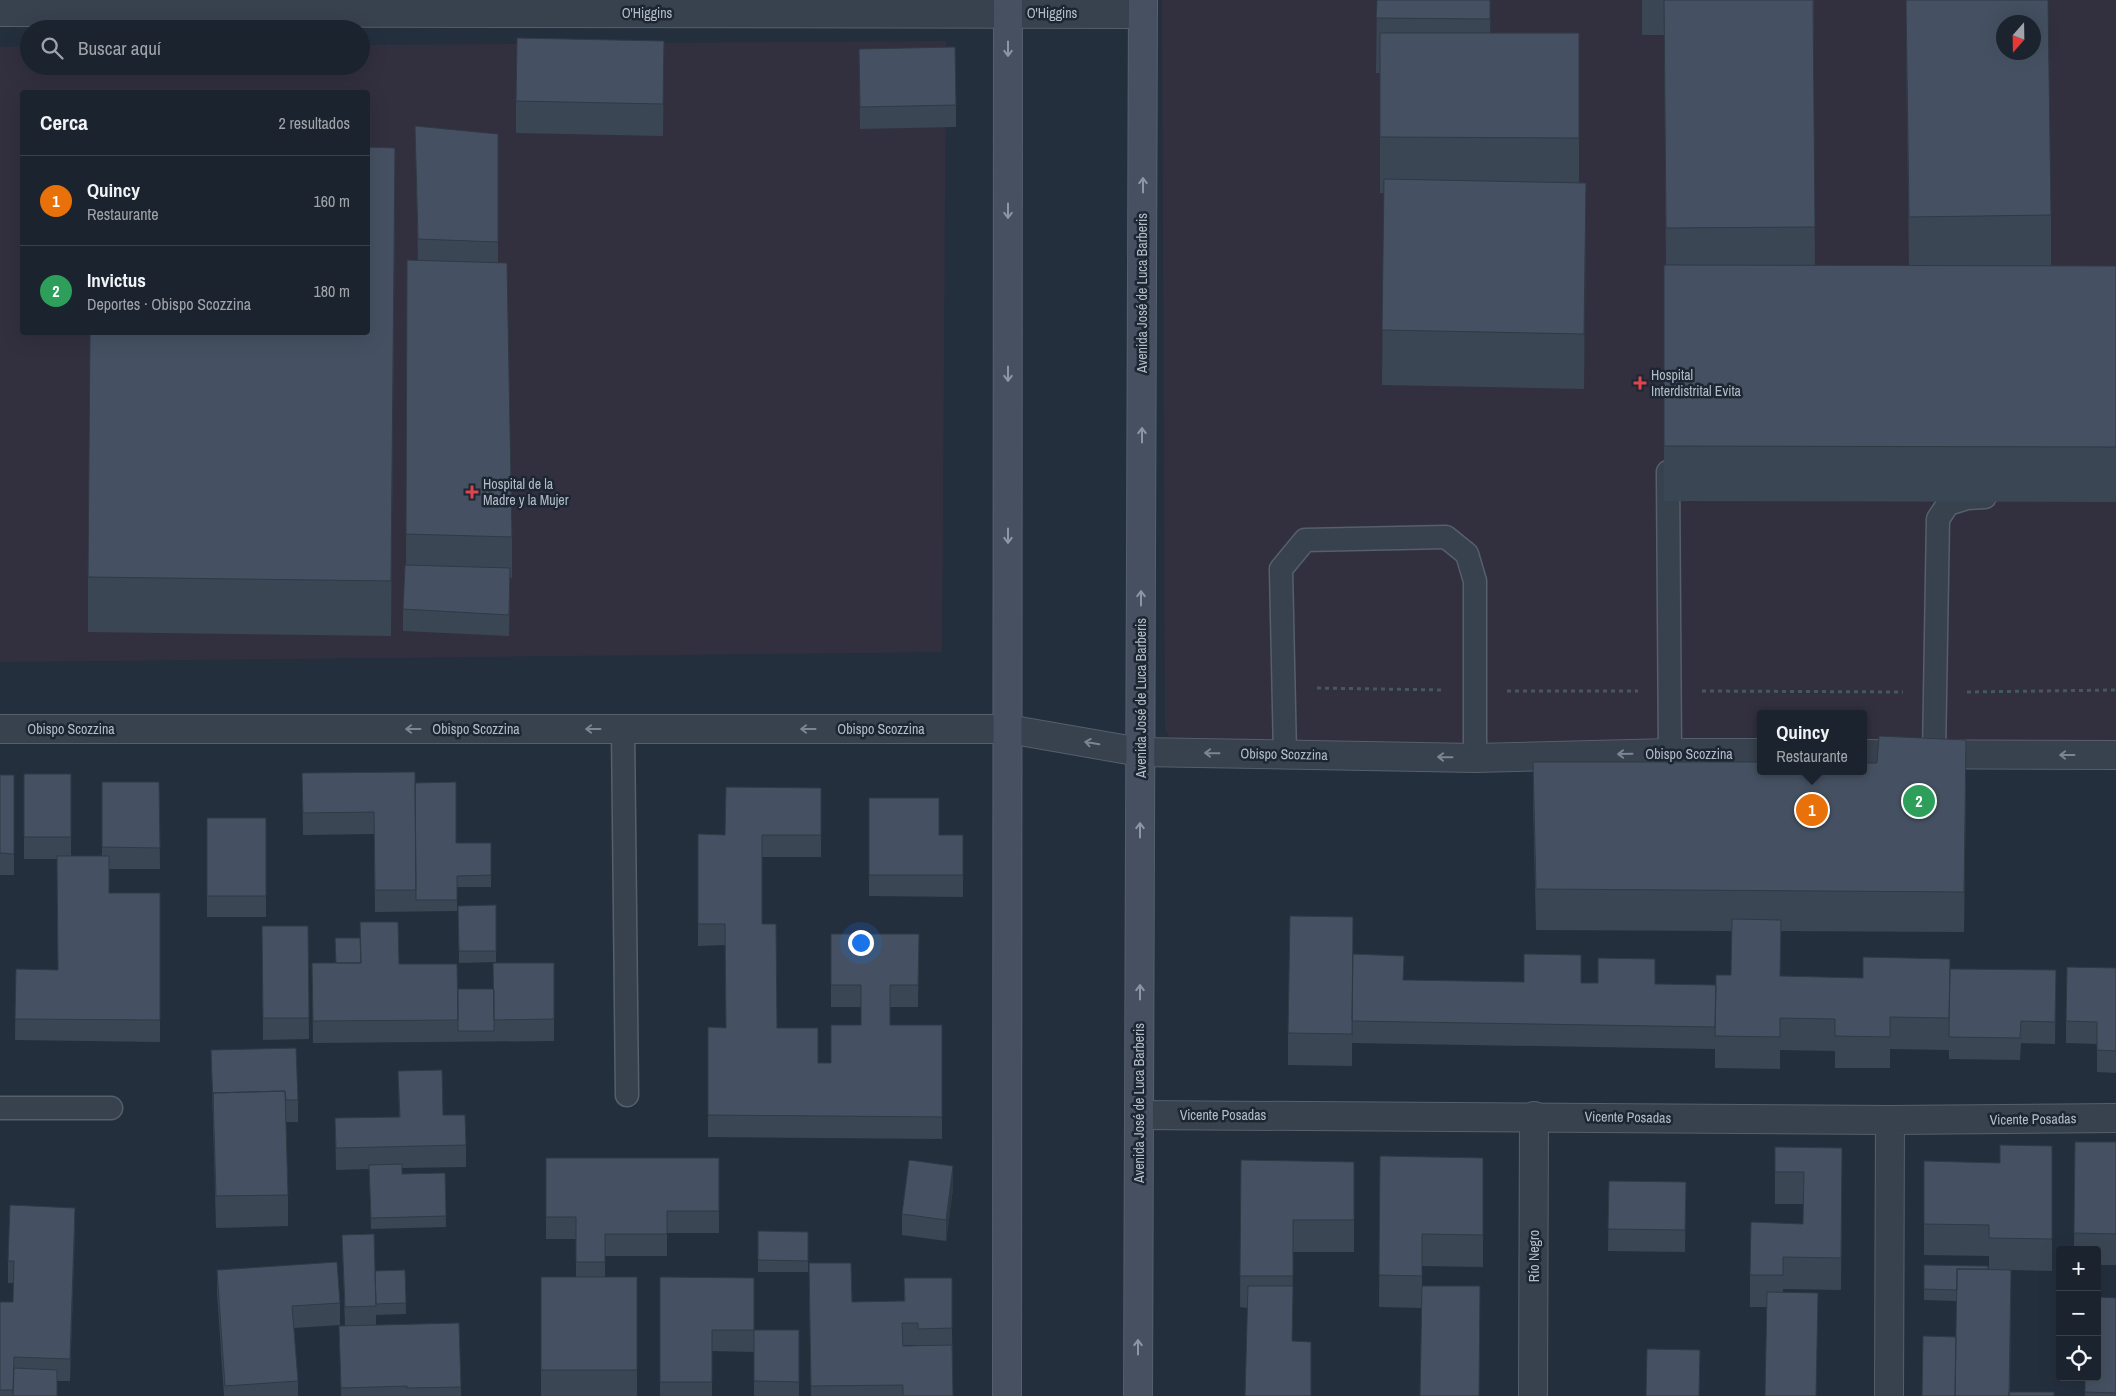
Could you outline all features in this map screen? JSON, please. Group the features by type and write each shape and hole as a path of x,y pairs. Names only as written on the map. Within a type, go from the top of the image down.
{"main road":[{"path":"1007,1396 1008,7"},
{"name":"Avenida José de Luca Barberis","path":"1138,1396 1143,7"}],"street":[{"name":"O'Higgins","path":"0,12 367,6 1143,7"},
{"name":"Obispo Scozzina","path":"0,729 1008,729 1140,752 1475,758 1670,753 1757,754"},
{"path":"1867,754 2116,755"},
{"name":"Vicente Posadas","path":"1139,1115 1534,1116 1890,1120 2116,1118"},
{"name":"Río Negro","path":"1533,1396 1534,1116"},
{"path":"1889,1396 1890,1120"}],"lane":[{"path":"1668,470 1670,753"},
{"path":"1934,754 1938,519 1948,504 1967,498 2007,497"},
{"path":"1284,754 1281,569 1305,540 1446,537 1468,554 1475,581 1475,758"},
{"path":"623,729 627,1095"},
{"path":"0,1108 111,1108"}],"shaded area":[{"name":"Hospital Interdistrital Evita","path":"1162,0 2116,0 2116,747 1867,747 1867,710 1757,710 1757,747 1177,743 1169,737 1165,730"},
{"name":"Hospital de la Madre y la Mujer","path":"946,41 942,652 0,662 0,47 20,46 20,75 370,75 370,45"}],"building":[{"path":"1377,0 1490,0 1490,19 1376,18"},
{"path":"1664,0 1813,0 1815,227 1666,228"},
{"path":"1906,0 2048,0 2051,215 1909,217"},
{"path":"1380,33 1579,33 1579,138 1380,137"},
{"path":"517,38 664,41 663,104 516,101"},
{"path":"955,47 956,105 860,107 859,49"},
{"path":"415,126 498,134 498,242 418,239"},
{"path":"370,147 395,148 391,581 88,577 90,335 370,335"},
{"path":"1384,179 1586,183 1584,334 1382,330"},
{"path":"407,260 507,263 512,537 406,534"},
{"path":"1664,265 2116,266 2116,447 1664,446"},
{"path":"405,565 510,568 509,615 403,609"},
{"path":"1879,736 1966,740 1964,892 1536,889 1533,762 1757,762 1757,775 1867,775 1867,763 1877,763"},
{"path":"415,772 416,890 375,890 374,812 303,813 302,773"},
{"path":"24,774 71,774 71,837 24,837"},
{"path":"0,775 14,775 14,854 0,853"},
{"path":"102,782 159,782 160,848 102,847"},
{"path":"456,782 456,843 491,843 491,875 457,876 457,900 416,900 415,783"},
{"path":"726,787 821,788 821,835 762,835 762,924 776,924 777,1028 818,1028 818,1063 831,1063 831,1025 861,1025 861,985 831,985 831,934 919,934 918,985 890,985 890,1025 942,1025 942,1117 708,1115 708,1027 726,1028 725,924 698,924 698,834 725,835"},
{"path":"869,798 939,798 939,835 963,835 963,875 869,875"},
{"path":"207,818 266,818 266,896 207,896"},
{"path":"57,856 109,856 109,893 160,893 160,1020 15,1019 16,969 58,970"},
{"path":"496,905 496,951 459,951 458,906"},
{"path":"1290,916 1353,917 1352,1034 1288,1033"},
{"path":"1732,919 1781,920 1780,976 1863,978 1863,957 1950,959 1949,1018 1890,1017 1890,1037 1835,1036 1835,1019 1780,1018 1780,1037 1715,1036 1716,975 1731,975"},
{"path":"360,922 398,922 399,964 457,964 458,1020 313,1021 312,963 361,963"},
{"path":"262,926 308,926 309,1018 263,1018"},
{"path":"335,938 360,938 361,963 336,963"},
{"path":"1353,954 1404,956 1403,980 1524,982 1524,954 1581,955 1581,983 1598,983 1598,958 1655,959 1655,984 1716,985 1715,1027 1352,1021"},
{"path":"493,963 554,963 554,1019 494,1020"},
{"path":"2067,967 2116,968 2116,1051 2097,1050 2097,1022 2066,1021"},
{"path":"1950,969 2056,970 2055,1022 2021,1021 2020,1038 1949,1037"},
{"path":"458,989 494,989 494,1031 458,1031"},
{"path":"296,1048 298,1100 286,1100 285,1091 213,1093 213,1103 211,1050"},
{"path":"442,1070 443,1115 465,1115 466,1145 336,1148 335,1118 400,1117 398,1071"},
{"path":"285,1091 288,1195 216,1196 213,1093"},
{"path":"2075,1142 2116,1142 2116,1234 2074,1233"},
{"path":"2000,1145 2052,1146 2052,1239 1989,1238 1989,1225 1924,1224 1924,1161 2000,1163"},
{"path":"1775,1147 1842,1148 1841,1258 1783,1257 1783,1275 1750,1275 1751,1222 1803,1224 1804,1172 1775,1172"},
{"path":"1380,1156 1483,1158 1483,1235 1422,1234 1422,1276 1379,1275"},
{"path":"546,1158 719,1158 719,1211 667,1211 667,1234 605,1234 605,1262 576,1262 576,1217 546,1217"},
{"path":"909,1160 953,1166 946,1220 902,1214"},
{"path":"1241,1160 1354,1162 1354,1220 1293,1220 1293,1276 1240,1276"},
{"path":"402,1164 402,1174 445,1173 446,1216 371,1218 369,1165"},
{"path":"1609,1181 1686,1182 1685,1230 1608,1229"},
{"path":"10,1205 75,1208 70,1359 14,1357 13,1390 0,1390 0,1302 13,1302 14,1261 8,1261"},
{"path":"758,1231 808,1232 808,1261 758,1260"},
{"path":"374,1234 376,1306 345,1307 342,1235"},
{"path":"337,1262 340,1303 292,1306 298,1381 225,1386 217,1270"},
{"path":"809,1263 851,1263 852,1302 905,1301 904,1278 952,1278 952,1328 918,1329 918,1323 902,1323 903,1346 952,1345 953,1396 903,1396 903,1385 811,1386"},
{"path":"1924,1265 1988,1266 1988,1269 1957,1269 1957,1290 1924,1289"},
{"path":"1957,1269 2011,1270 2009,1396 1955,1396"},
{"path":"405,1270 406,1303 376,1304 375,1271"},
{"path":"541,1277 637,1277 637,1370 541,1370"},
{"path":"660,1277 754,1278 754,1330 712,1330 712,1382 660,1382"},
{"path":"1248,1286 1293,1286 1292,1341 1311,1342 1311,1396 1245,1396"},
{"path":"1422,1286 1480,1286 1479,1396 1420,1396"},
{"path":"1767,1292 1818,1293 1816,1396 1765,1396"},
{"path":"2101,1297 2116,1298 2116,1393 2085,1392 2085,1381 2101,1381"},
{"path":"459,1323 461,1387 341,1388 339,1326"},
{"path":"754,1330 799,1330 799,1382 754,1381"},
{"path":"1923,1336 1956,1337 1955,1396 1922,1396"},
{"path":"1647,1349 1700,1350 1699,1396 1646,1396"},
{"path":"14,1368 57,1370 57,1396 13,1396"},
{"path":"2009,1392 2054,1392 2054,1396 2009,1396"}],"place":[{"name":"Hospital Interdistrital Evita","path":"1640,383"},
{"name":"Hospital de la Madre y la Mujer","path":"472,492"},
{"name":"Invictus","path":"1919,801"},
{"name":"Quincy","path":"1812,810"}]}
